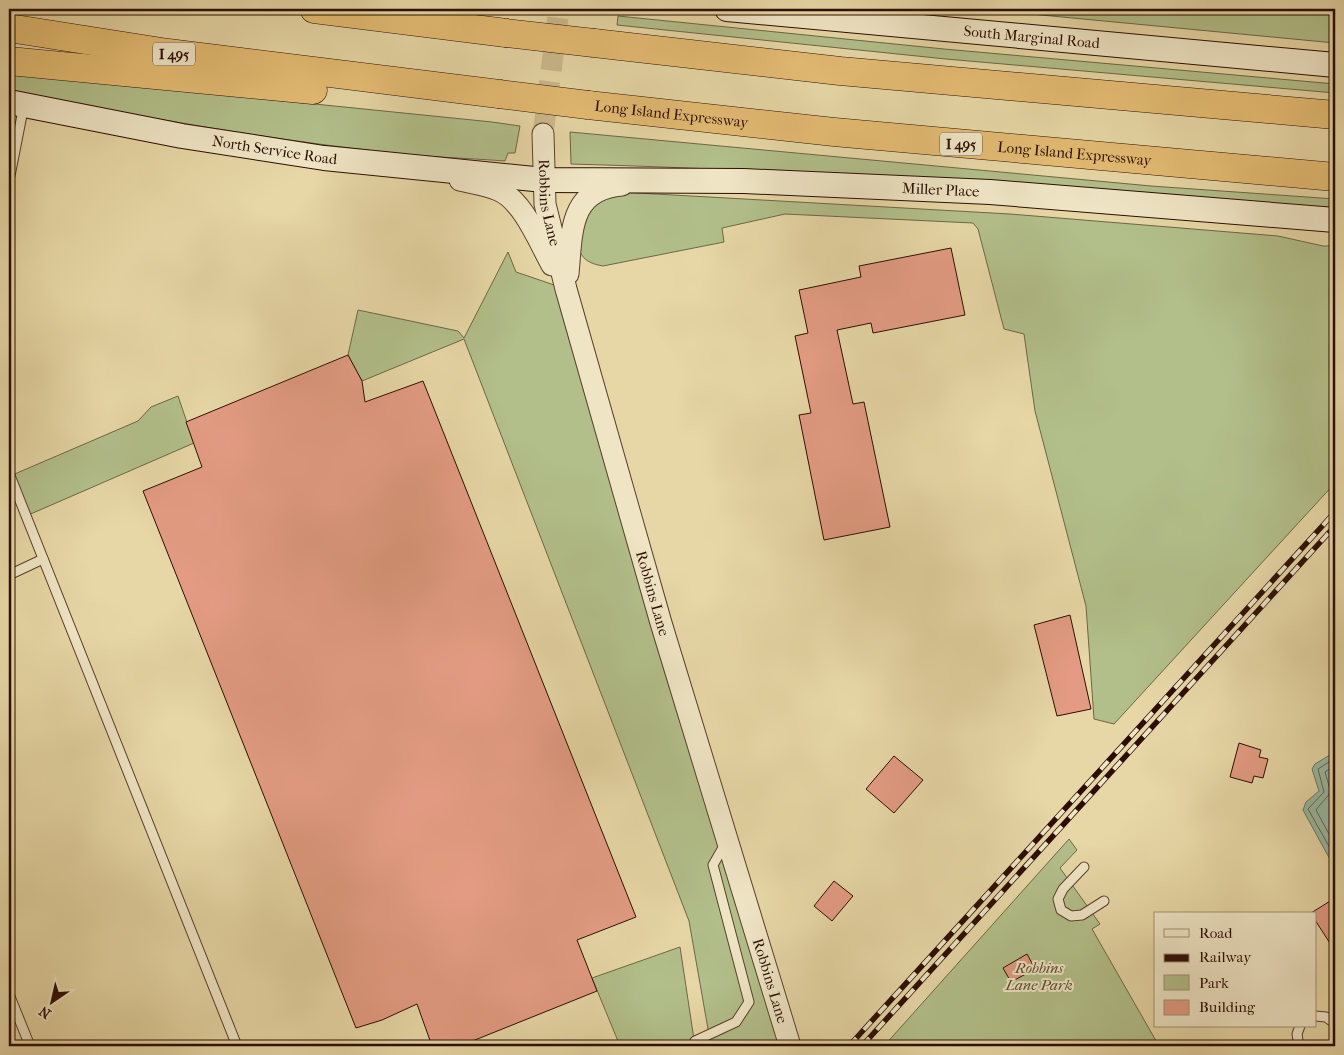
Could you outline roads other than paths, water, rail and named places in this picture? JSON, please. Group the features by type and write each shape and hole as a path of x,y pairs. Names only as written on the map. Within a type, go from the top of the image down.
{"highway":[{"path":"314,9 506,33 859,72 1335,115"},
{"name":"Long Island Expressway","path":"9,28 168,53 588,105 853,134 1335,177"},
{"path":"9,62 325,91 364,92 415,84"}],"main road":[{"name":"South Marginal Road","path":"728,9 1335,65"},
{"name":"North Service Road","path":"16,104 182,136 324,158 544,180"},
{"name":"Miller Place","path":"544,180 744,181 990,192 1335,220"}],"street":[{"name":"Robbins Lane","path":"543,134 545,204 566,289 661,623 790,1046"},
{"path":"398,166 487,186 500,190 510,197 520,208 566,289"},
{"path":"566,289 574,223 580,205 591,193 617,185 682,180"}],"lane":[{"path":"9,181 16,104"},
{"path":"9,473 237,1046"},
{"path":"9,575 43,559"},
{"path":"694,1041 736,1022 749,1002 713,865 727,839"},
{"path":"1084,867 1060,894 1058,899 1062,910 1071,916 1082,915 1104,901"},
{"path":"9,994 30,1046"},
{"path":"1316,1016 1326,1017 1333,1022"},
{"path":"1299,1028 1297,1034 1299,1046"}],"water":[{"path":"1335,752 1335,861 1332,863 1303,810 1306,802 1319,791 1312,769 1315,764"}],"tunnel":[{"path":"543,134 559,9"}],"railway":[{"path":"849,1046 1335,512"},
{"path":"862,1046 1335,526"}],"park label":[{"name":"Robbins Lane Park","path":"1039,976"}]}
